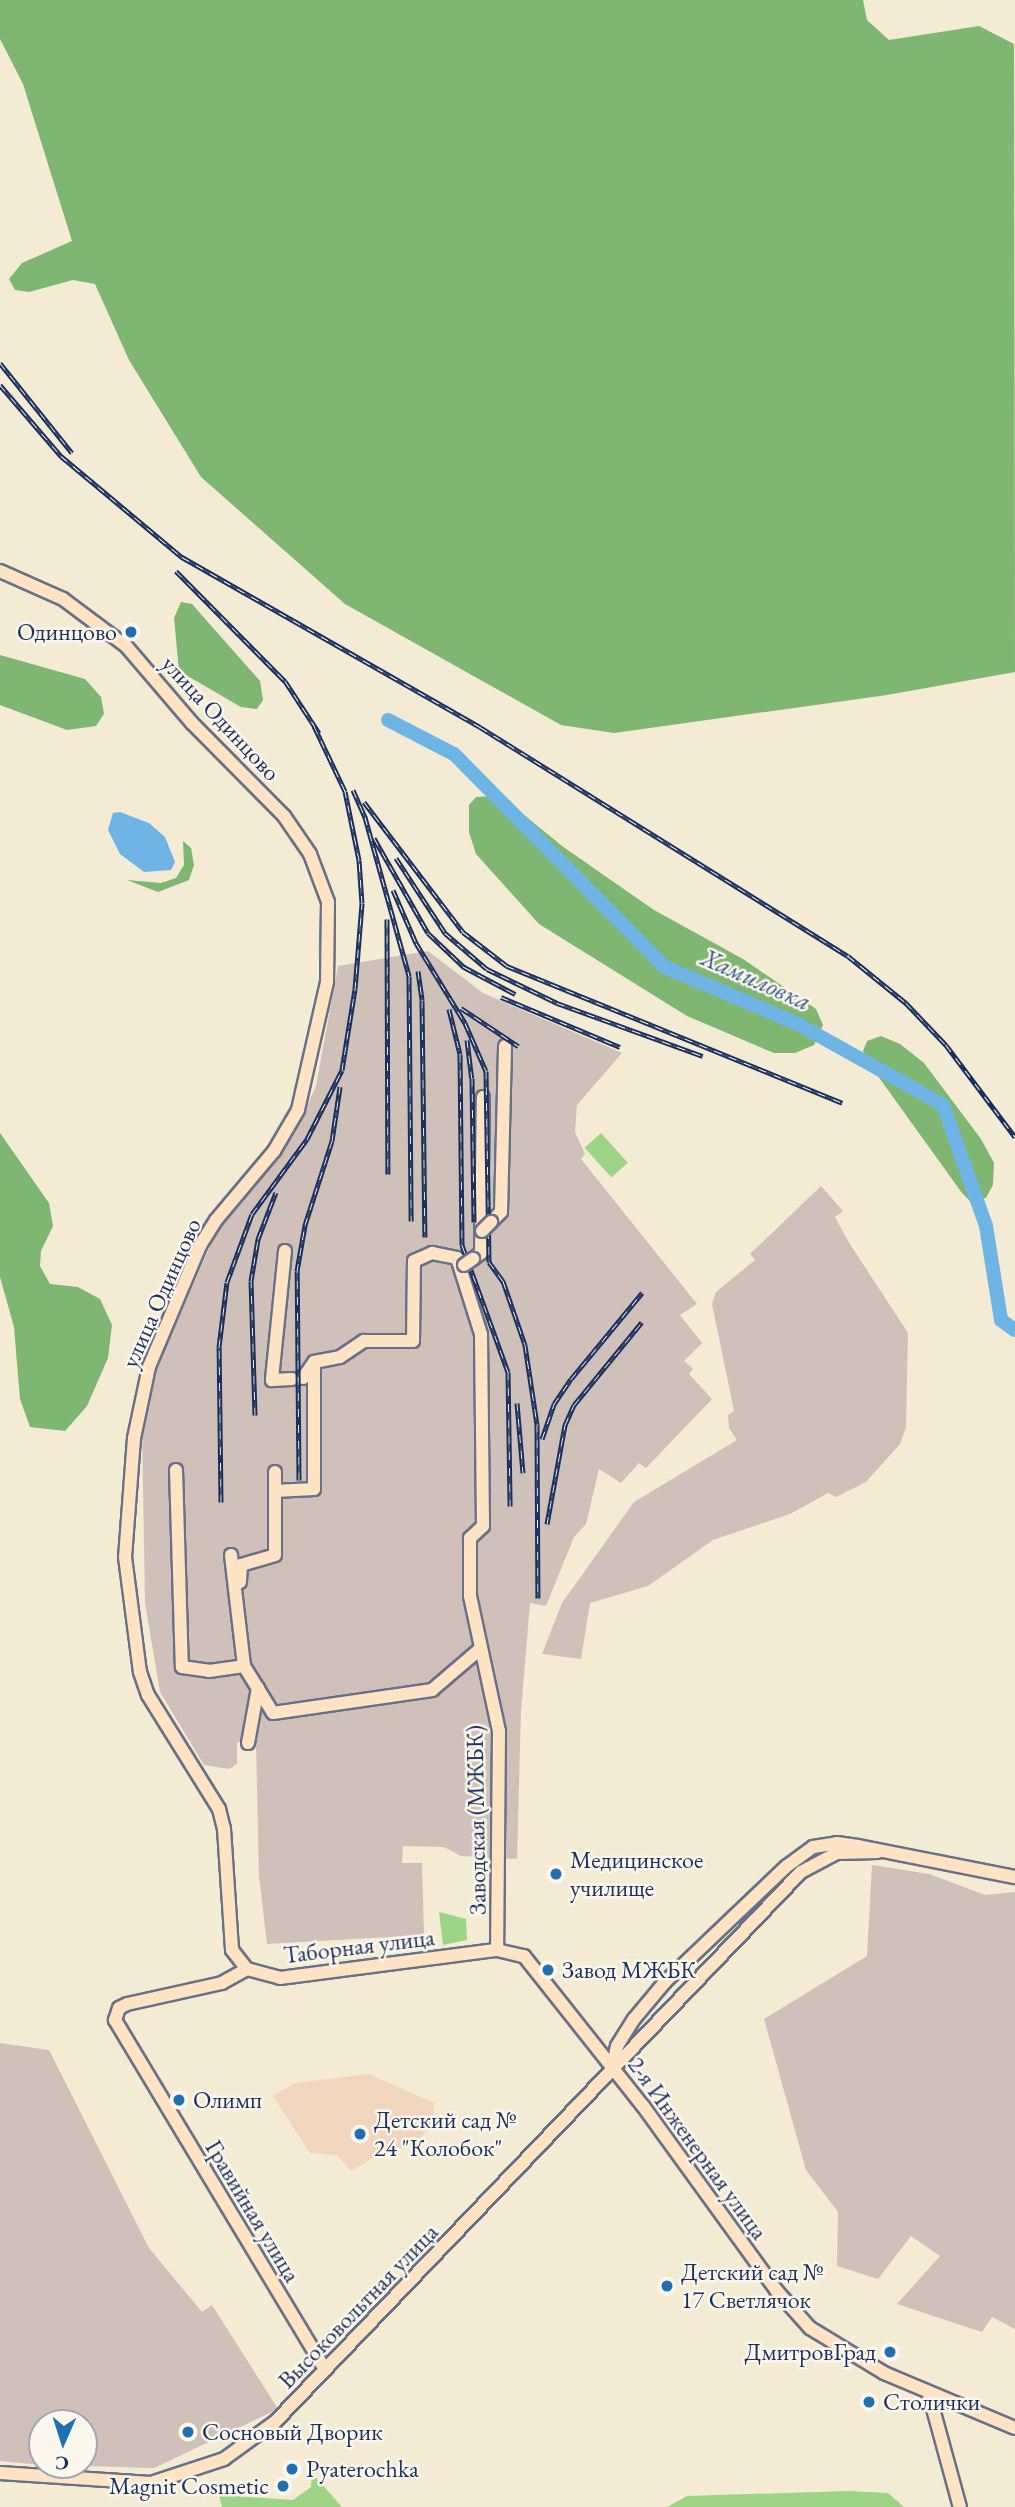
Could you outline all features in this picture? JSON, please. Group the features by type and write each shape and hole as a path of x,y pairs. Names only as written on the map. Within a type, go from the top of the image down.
{"street":[{"name":"улица Одинцово","path":"1,572 63,599 126,646 192,723 284,816 310,854 328,902 327,982 307,1083 290,1128 200,1246 152,1360 138,1409 127,1511 125,1557 139,1672 160,1716 214,1796 224,1829 229,1937 232,1950 247,1969"},
{"path":"485,1228 502,1212 505,1046"},
{"path":"285,1251 272,1380 298,1378 314,1362 340,1357 364,1341 413,1341 414,1261 432,1253 457,1258 466,1264 481,1254 485,1228 483,1097"},
{"name":"Заводская (МЖБК)","path":"466,1264 481,1334 483,1526 470,1538 470,1596 499,1731 497,1950"},
{"path":"275,1491 314,1489 314,1362"},
{"path":"176,1470 182,1667 209,1671 244,1666"},
{"path":"237,1610 241,1565 275,1555 275,1472"},
{"path":"231,1555 244,1666 273,1713 389,1699 432,1690 480,1650"},
{"path":"248,1742 258,1688"},
{"name":"Высоковольтная улица","path":"613,2067 617,2046 657,1992 787,1866 813,1847 827,1844 878,1852"},
{"path":"878,1852 1015,1877"},
{"name":"Высоковольтная улица","path":"0,2473 151,2483 187,2475 223,2459 275,2422 584,2102 613,2067 801,1872 836,1853 878,1852"},
{"name":"Таборная улица","path":"247,1969 265,1976 298,1978 497,1950 518,1954"},
{"name":"2-я Инженерная улица","path":"518,1954 546,1982 613,2067 776,2290 810,2328 845,2353 929,2393 1015,2428"},
{"name":"Гравийная улица","path":"247,1969 222,1983 127,2004 116,2015 119,2027 325,2370"},
{"path":"929,2393 960,2507"}],"shaded area":[{"path":"428,951 483,993 622,1053 577,1105 575,1132 585,1154 581,1159 697,1304 680,1315 702,1343 684,1361 693,1369 689,1374 712,1399 646,1468 639,1463 621,1483 599,1469 586,1524 574,1537 546,1606 530,1603 521,1711 517,1859 461,1856 444,1847 403,1846 402,1863 422,1863 424,1935 267,1944 259,1876 256,1743 237,1742 237,1764 229,1769 204,1765 160,1692 145,1603 142,1425 149,1386 218,1228 294,1134 316,1086 338,966"},
{"path":"821,1186 843,1211 835,1217 908,1333 906,1427 900,1444 866,1482 836,1497 828,1493 790,1514 713,1540 648,1586 590,1603 581,1659 542,1654 562,1603 634,1502 737,1440 729,1428 728,1415 734,1411 712,1304 716,1292 755,1260 750,1254"},
{"path":"872,1865 929,1874 985,1895 1015,1892 1015,2329 992,2317 982,2332 897,2304 940,2256 911,2236 878,2279 837,2266 838,2212 806,2170 764,2019 867,1956"},
{"path":"0,2043 49,2050 149,2248 202,2312 212,2305 278,2409 154,2468 98,2466 98,2409 28,2409 28,2464 0,2461"},
{"name":"Детский сад № 24 \"Колобок\"","path":"369,2074 434,2103 434,2122 413,2146 381,2153 351,2171 337,2155 310,2153 273,2096 295,2083"}],"green space":[{"path":"0,0 863,0 867,20 889,40 979,26 1014,44 1015,672 887,695 614,733 561,725 345,604 201,477 129,360 95,284 73,280 29,292 15,290 9,279 22,263 72,241 23,84 0,39"},
{"path":"181,602 192,604 260,681 263,700 257,709 241,707 179,671 174,618"},
{"path":"0,655 85,679 101,697 104,714 96,726 67,730 0,705"},
{"path":"501,796 562,846 654,910 743,959 816,1009 823,1025 814,1045 795,1053 774,1053 687,1016 539,924 476,854 469,832 469,805 476,797"},
{"path":"183,841 191,848 194,865 189,880 158,892 127,880 161,883 176,878 184,865"},
{"path":"881,1036 900,1044 924,1063 981,1139 994,1163 993,1185 986,1198 970,1201 962,1193 880,1079 863,1051 867,1041"},
{"path":"0,1133 49,1203 53,1226 41,1251 40,1266 50,1284 78,1287 100,1299 112,1325 108,1358 87,1406 65,1431 30,1427 20,1399 14,1327 0,1277"},
{"path":"601,1133 628,1163 611,1177 585,1148"},
{"path":"439,1912 466,1919 467,1940 443,1945"},
{"path":"312,2473 342,2507 222,2507 219,2495 293,2500 311,2487"},
{"path":"849,2491 888,2493 904,2507 667,2507 687,2496"}],"water":[{"path":"120,812 149,823 165,837 175,862 171,870 144,872 120,854 108,830 113,813"}],"waterway":[{"name":"Хамиловка","path":"388,720 454,754 665,967 798,1024 943,1105 986,1226 1001,1320 1015,1330"}],"railway":[{"path":"0,363 72,453"},
{"path":"0,385 61,456 182,557 480,727 848,956 906,1003 946,1045 1015,1137"},
{"path":"176,571 285,681 319,733"},
{"path":"221,1502 219,1347 227,1282 252,1214 307,1139 342,1070 355,989 362,903 359,860 345,791 314,726"},
{"path":"353,790 365,817 409,976 411,1221"},
{"path":"364,802 463,932 507,966 842,1103"},
{"path":"374,838 428,933 464,967 515,994"},
{"path":"396,858 445,933 487,969 557,1003 703,1056"},
{"path":"393,890 416,943 465,1023 486,1071 489,1262 503,1281 525,1345 537,1424 538,1598"},
{"path":"387,919 388,1174"},
{"path":"418,971 422,1000 425,1237"},
{"path":"501,997 620,1047"},
{"path":"461,1008 518,1046"},
{"path":"449,1009 460,1054 462,1245 508,1372 510,1506"},
{"path":"467,1040 472,1078 474,1222"},
{"path":"299,1480 297,1271 305,1225 332,1141 340,1087"},
{"path":"255,1415 251,1281 258,1239 276,1192"},
{"path":"542,1439 554,1404 571,1379 642,1293"},
{"path":"547,1524 565,1425 574,1405 642,1322"},
{"path":"517,1403 523,1473"}],"place":[{"name":"Одинцово","path":"131,632"},
{"name":"Медицинское училище","path":"556,1874"},
{"name":"Завод МЖБК","path":"548,1970"},
{"name":"Олимп","path":"179,2100"},
{"name":"Детский сад № 24 \"Колобок\"","path":"360,2134"},
{"name":"Детский сад № 17 Светлячок","path":"667,2286"},
{"name":"ДмитровГрад","path":"890,2352"},
{"name":"Столички","path":"869,2402"},
{"name":"Сосновый Дворик","path":"188,2432"},
{"name":"Pyaterochka","path":"292,2469"},
{"name":"Magnit Cosmetic","path":"283,2486"}]}
